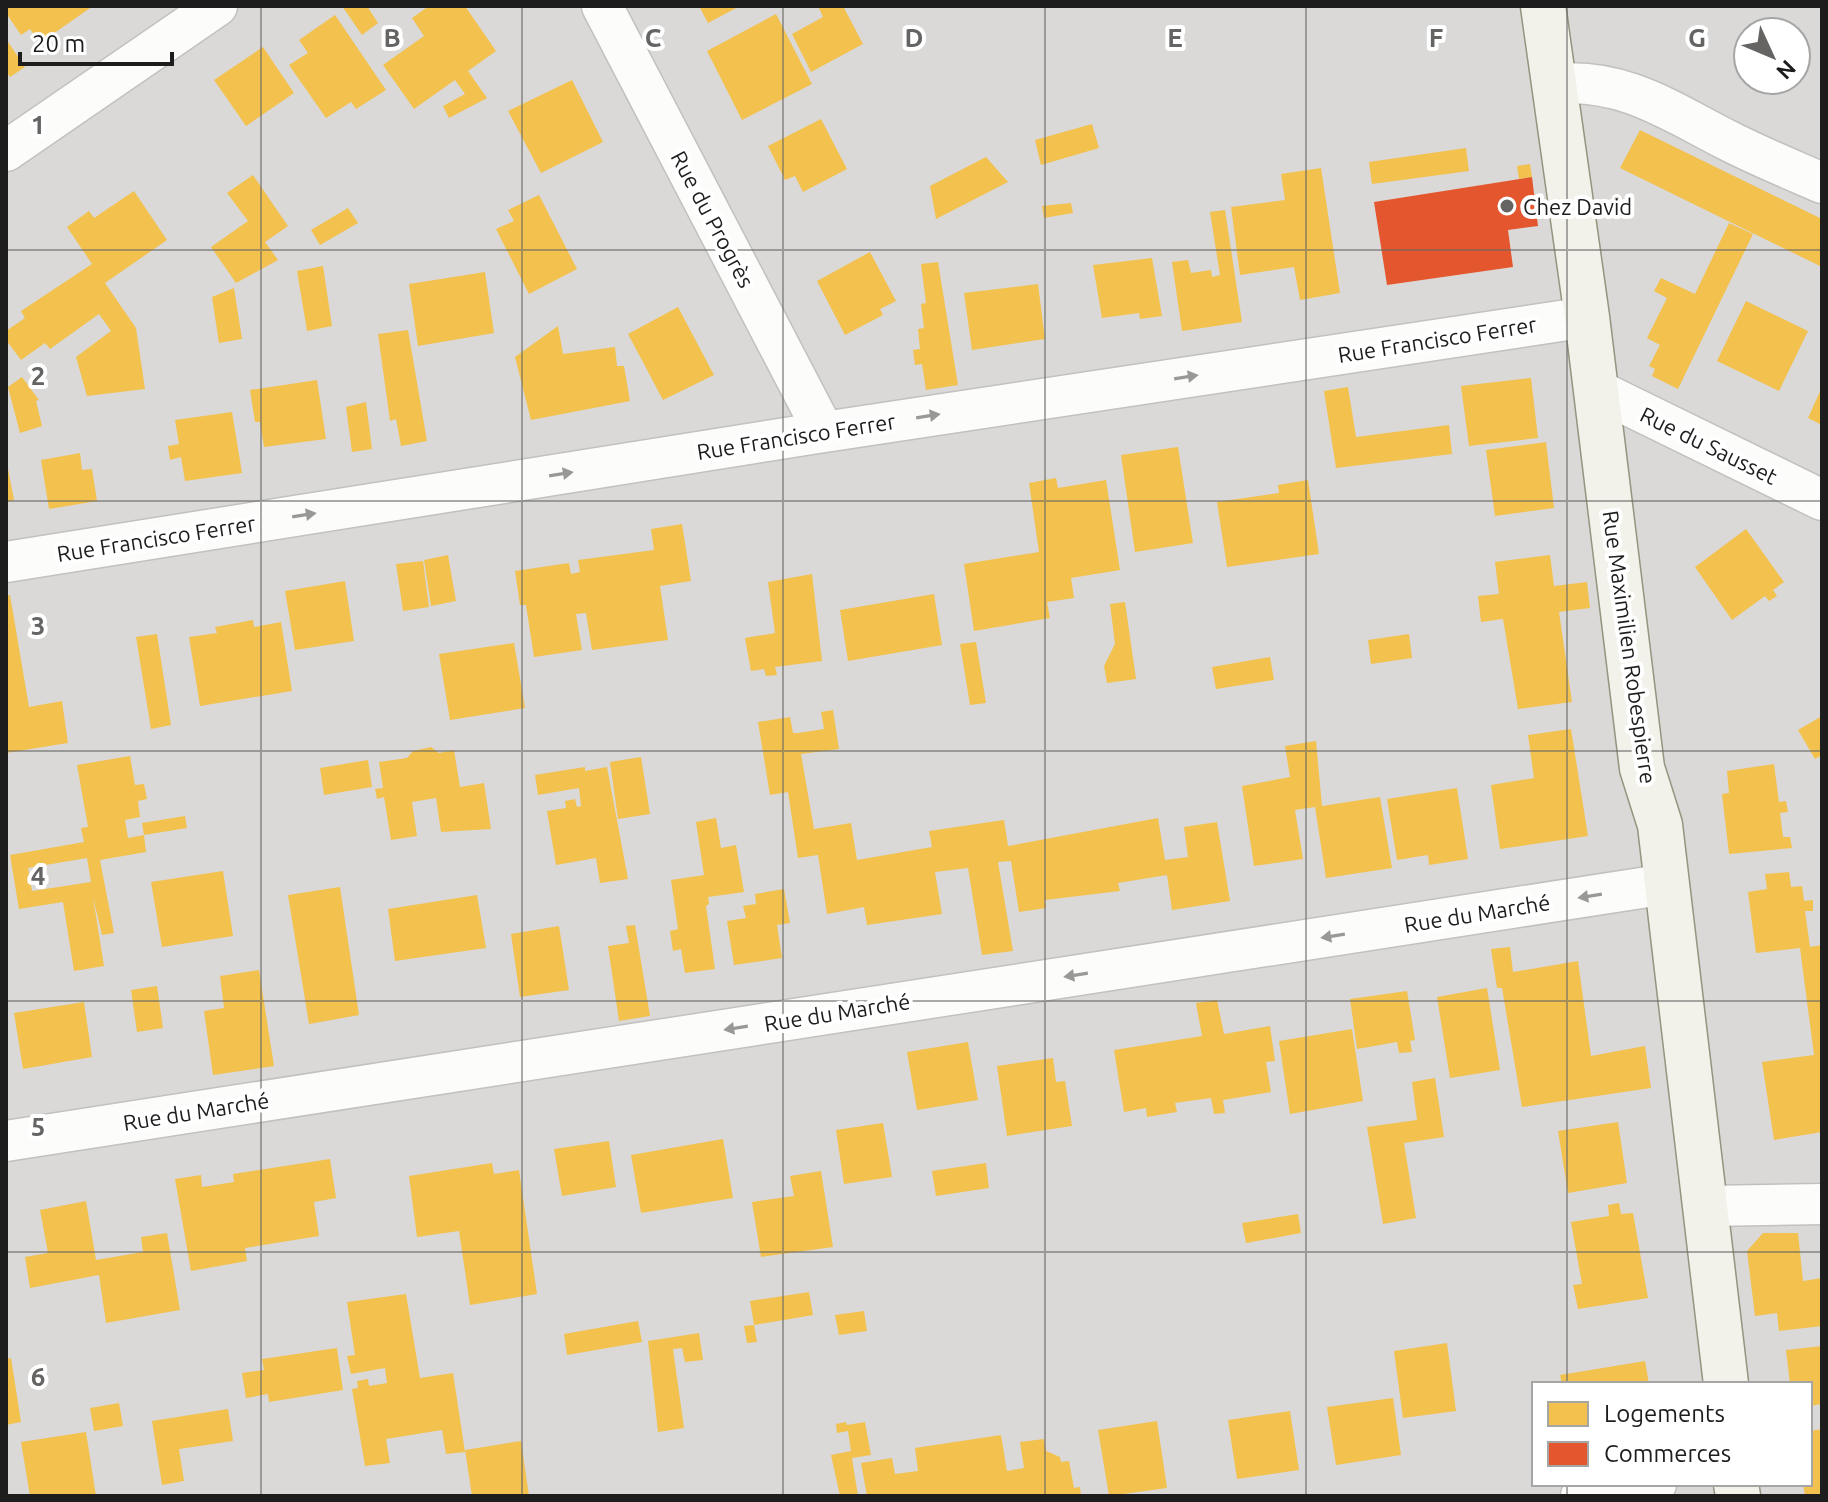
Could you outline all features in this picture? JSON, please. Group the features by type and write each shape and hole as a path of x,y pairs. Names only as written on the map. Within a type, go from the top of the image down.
{"street":[{"path":"6,151 217,6"},
{"name":"Rue du Progrès","path":"602,6 824,432"},
{"name":"Rue Maximilien Robespierre","path":"1543,6 1597,390 1642,768 1660,825 1726,1382"},
{"path":"1556,84 1590,81 1653,101 1729,142 1822,183"},
{"name":"Rue Francisco Ferrer","path":"6,562 824,432 1587,317"},
{"name":"Rue du Sausset","path":"1597,390 1822,500"},
{"name":"Rue du Marché","path":"6,1141 1667,884"},
{"path":"1707,1206 1822,1204"},
{"path":"1581,1496 1644,1486"}],"shaded area":[{"path":"6,6 1822,6 1822,1496 6,1496"}],"building: Logements":[{"path":"6,6 93,6 40,43 30,29 21,35 6,13"},
{"path":"342,6 367,6 378,23 362,35"},
{"path":"429,6 465,6 496,51 468,71 487,98 449,118 443,106 465,94 455,80 414,109 383,65 424,36 412,18"},
{"path":"699,6 740,6 708,23"},
{"path":"818,6 843,6 863,44 811,72 792,34 823,17"},
{"path":"776,14 812,84 742,120 707,51"},
{"path":"335,15 386,90 356,109 351,102 326,118 289,65 308,53 299,40"},
{"path":"6,39 25,67 10,77 6,71"},
{"path":"263,47 294,93 246,126 214,80"},
{"path":"572,80 603,142 541,173 508,111"},
{"path":"821,119 847,169 803,192 795,176 785,180 768,146"},
{"path":"1092,124 1099,148 1041,165 1035,140"},
{"path":"1640,130 1822,219 1822,267 1620,168"},
{"path":"1466,148 1469,171 1372,184 1369,162"},
{"path":"986,157 1008,182 936,219 930,186"},
{"path":"1530,164 1532,177 1519,179 1517,166"},
{"path":"1321,168 1340,293 1300,300 1294,267 1240,275 1231,207 1285,200 1281,174"},
{"path":"253,175 288,226 265,242 278,260 236,283 211,247 248,221 227,193"},
{"path":"134,191 167,240 105,283 136,328 145,389 87,396 76,357 111,331 99,314 50,349 45,343 21,360 6,340 6,331 25,318 21,311 92,264 67,227 89,211 94,218"},
{"path":"539,195 577,269 529,294 496,229 514,221 508,210"},
{"path":"1071,203 1073,213 1044,218 1042,206"},
{"path":"348,208 358,223 320,245 311,230"},
{"path":"1225,210 1242,322 1182,331 1172,262 1188,260 1191,273 1211,270 1212,277 1220,275 1210,212"},
{"path":"1729,223 1753,234 1678,389 1652,376 1655,369 1649,366 1660,345 1647,338 1667,298 1654,291 1661,278 1695,294"},
{"path":"870,252 896,301 880,309 883,315 845,335 817,281"},
{"path":"1152,258 1162,316 1140,319 1139,313 1102,318 1093,265"},
{"path":"938,262 958,385 926,390 922,364 915,365 913,350 920,349 918,329 924,328 921,304 926,303 921,264"},
{"path":"323,266 332,326 307,331 297,271"},
{"path":"485,272 494,333 418,346 409,284"},
{"path":"1038,284 1045,339 972,350 964,293"},
{"path":"234,288 242,339 219,343 212,297"},
{"path":"1746,301 1808,331 1779,391 1717,361"},
{"path":"678,307 714,375 663,400 628,334"},
{"path":"558,326 563,354 615,347 617,366 624,366 630,401 531,420 515,357"},
{"path":"408,330 427,441 401,446 396,419 390,421 378,334"},
{"path":"22,377 39,400 36,401 42,426 20,433 8,387"},
{"path":"1531,378 1538,438 1469,446 1461,386"},
{"path":"317,380 326,439 264,447 260,422 255,422 250,390"},
{"path":"1348,387 1356,437 1449,425 1452,454 1336,468 1324,391"},
{"path":"1822,387 1822,425 1808,418"},
{"path":"366,402 372,449 352,452 346,407"},
{"path":"232,412 242,473 185,481 181,457 170,460 168,446 179,444 175,420"},
{"path":"1546,442 1554,508 1495,516 1486,450"},
{"path":"1178,447 1193,543 1135,552 1121,455"},
{"path":"80,453 82,470 92,469 97,501 49,509 41,460"},
{"path":"6,458 14,500 6,502"},
{"path":"1056,478 1058,488 1106,480 1120,570 1071,578 1074,598 1047,602 1050,618 974,631 964,564 1039,552 1029,483"},
{"path":"1308,480 1319,554 1227,567 1217,502 1279,493 1278,485"},
{"path":"682,524 691,581 660,586 668,640 592,650 586,613 576,614 582,650 534,657 526,605 520,605 515,571 569,563 571,574 580,572 578,560 654,550 651,529"},
{"path":"1746,529 1784,582 1773,590 1777,596 1769,601 1765,596 1732,620 1695,567"},
{"path":"448,555 456,601 431,606 424,560"},
{"path":"1550,555 1554,586 1587,582 1590,608 1559,612 1572,702 1518,709 1503,619 1481,622 1478,596 1499,594 1495,562"},
{"path":"423,561 429,607 403,611 396,564"},
{"path":"812,574 822,661 775,667 777,675 766,676 764,669 751,671 745,638 775,633 768,582"},
{"path":"345,581 354,641 295,650 285,591"},
{"path":"934,594 942,645 848,661 840,610"},
{"path":"10,595 29,707 62,701 68,743 6,753 6,596"},
{"path":"1125,602 1136,679 1107,683 1104,666 1115,644 1110,604"},
{"path":"253,620 254,627 281,622 292,691 200,706 189,637 217,633 215,627"},
{"path":"157,634 171,725 151,729 136,637"},
{"path":"1409,634 1412,658 1371,664 1368,640"},
{"path":"976,642 986,703 970,705 960,644"},
{"path":"514,643 525,708 450,720 439,654"},
{"path":"1270,657 1274,680 1216,689 1212,667"},
{"path":"833,710 839,749 801,754 814,829 851,823 857,860 932,847 929,831 1004,820 1008,846 1158,818 1165,860 1188,857 1184,827 1217,822 1230,901 1172,910 1167,875 1118,883 1120,891 1045,900 1046,908 1019,912 1011,861 998,862 1013,951 982,955 968,868 935,872 942,914 867,925 864,907 827,914 818,855 798,858 788,792 770,795 758,722 790,717 793,733 824,729 821,712"},
{"path":"1822,716 1822,755 1815,759 1798,730"},
{"path":"1571,729 1588,836 1500,849 1491,785 1534,778 1528,735"},
{"path":"1316,741 1322,806 1380,797 1392,868 1326,878 1315,807 1295,810 1303,859 1254,866 1242,786 1290,777 1285,746"},
{"path":"431,747 439,753 454,750 460,787 484,783 491,829 441,832 436,798 412,802 417,836 391,840 384,797 377,799 375,789 383,788 379,762 407,758 413,751"},
{"path":"130,756 135,785 144,784 147,799 138,801 140,817 125,820 128,838 144,835 146,852 100,860 114,933 102,935 93,897 104,966 74,971 63,902 19,909 10,855 84,842 81,828 88,827 77,765","holes":["87,858 91,882 32,891 28,868"]},
{"path":"641,757 650,814 618,819 610,762"},
{"path":"368,760 372,787 324,795 320,768"},
{"path":"1774,764 1779,802 1786,801 1788,812 1780,813 1783,837 1790,837 1792,848 1729,854 1722,794 1729,793 1727,771"},
{"path":"585,767 585,771 607,767 628,879 600,883 596,858 556,865 547,811 566,808 565,801 575,799 577,807 581,806 579,788 538,795 535,775"},
{"path":"1457,788 1468,859 1429,865 1428,855 1397,860 1387,799"},
{"path":"185,816 187,828 144,835 142,823"},
{"path":"716,818 721,848 736,845 744,892 708,897 709,904 706,906 715,969 685,973 681,949 673,951 670,931 678,929 671,880 704,875 696,822"},
{"path":"223,871 233,936 162,947 151,882"},
{"path":"1789,872 1791,887 1802,886 1804,901 1813,900 1813,911 1805,911 1810,947 1822,945 1822,1132 1774,1140 1762,1062 1814,1055 1800,948 1756,953 1748,892 1767,889 1765,874"},
{"path":"340,887 359,1015 309,1024 288,895"},
{"path":"784,889 790,923 777,925 782,958 734,965 727,921 746,918 743,906 756,904 755,894"},
{"path":"477,895 486,948 395,961 388,909"},
{"path":"635,925 650,1016 619,1021 608,946 629,943 626,926"},
{"path":"559,926 569,990 520,997 511,934"},
{"path":"1510,947 1513,972 1578,961 1591,1056 1645,1046 1651,1088 1522,1107 1502,988 1497,988 1491,949"},
{"path":"259,970 274,1066 213,1075 204,1011 224,1008 220,976"},
{"path":"157,986 163,1028 137,1032 131,990"},
{"path":"1487,988 1500,1070 1450,1078 1437,997"},
{"path":"1407,991 1415,1040 1410,1041 1412,1052 1399,1053 1397,1042 1357,1049 1350,999"},
{"path":"1217,1000 1224,1034 1270,1026 1275,1061 1266,1062 1271,1092 1223,1100 1225,1113 1214,1114 1211,1098 1175,1103 1177,1112 1147,1117 1146,1108 1124,1112 1114,1050 1202,1036 1196,1003"},
{"path":"84,1002 92,1057 23,1069 14,1013"},
{"path":"1352,1029 1363,1101 1290,1114 1279,1041"},
{"path":"968,1042 978,1100 917,1110 907,1052"},
{"path":"1053,1058 1056,1082 1065,1081 1072,1126 1007,1136 997,1066"},
{"path":"1435,1078 1444,1137 1404,1143 1416,1218 1383,1224 1367,1127 1417,1120 1412,1082"},
{"path":"1618,1122 1627,1183 1568,1193 1558,1131"},
{"path":"883,1123 892,1177 844,1184 836,1130"},
{"path":"723,1139 733,1198 641,1213 631,1155"},
{"path":"609,1141 616,1187 562,1196 554,1149"},
{"path":"330,1159 336,1198 314,1202 319,1236 245,1248 247,1261 191,1271 175,1179 201,1175 202,1187 234,1182 233,1174"},
{"path":"492,1163 494,1174 519,1170 537,1294 470,1305 459,1231 417,1237 409,1176"},
{"path":"986,1163 989,1188 936,1196 932,1171"},
{"path":"821,1171 833,1247 761,1257 752,1202 794,1196 790,1176"},
{"path":"86,1201 96,1260 143,1252 141,1237 167,1233 180,1310 106,1323 99,1275 30,1288 25,1257 48,1253 40,1210"},
{"path":"1619,1203 1621,1214 1633,1213 1648,1298 1578,1309 1573,1285 1582,1284 1571,1222 1609,1216 1608,1205"},
{"path":"1298,1214 1301,1233 1246,1243 1242,1223"},
{"path":"1763,1233 1798,1233 1803,1281 1822,1278 1822,1326 1779,1331 1777,1313 1755,1316 1747,1251"},
{"path":"809,1292 813,1315 754,1325 750,1301"},
{"path":"406,1294 420,1378 453,1373 465,1452 446,1454 442,1430 386,1439 390,1463 365,1466 352,1389 358,1388 357,1381 368,1379 369,1386 387,1383 385,1368 351,1374 347,1356 355,1355 347,1302"},
{"path":"864,1311 867,1331 839,1335 835,1315"},
{"path":"638,1321 642,1342 567,1355 564,1334"},
{"path":"754,1325 757,1342 747,1343 744,1326"},
{"path":"699,1333 703,1360 685,1362 682,1348 673,1349 684,1428 658,1432 648,1341"},
{"path":"1447,1343 1456,1411 1403,1418 1394,1351"},
{"path":"1822,1346 1822,1404 1812,1406 1812,1382 1790,1382 1786,1350"},
{"path":"337,1348 343,1390 269,1402 268,1394 246,1398 242,1373 264,1370 262,1359"},
{"path":"11,1358 21,1422 6,1425 6,1359"},
{"path":"1645,1361 1649,1382 1562,1382 1560,1375"},
{"path":"1393,1398 1401,1455 1336,1465 1327,1407"},
{"path":"119,1403 123,1426 94,1431 90,1408"},
{"path":"228,1409 233,1441 179,1449 184,1481 162,1485 152,1421"},
{"path":"1290,1411 1299,1470 1237,1479 1228,1420"},
{"path":"1157,1421 1167,1488 1109,1496 1098,1430"},
{"path":"846,1422 847,1425 865,1422 871,1455 852,1458 858,1496 840,1496 831,1455 851,1451 848,1431 837,1433 836,1424"},
{"path":"1822,1429 1822,1496 1805,1496 1803,1486 1812,1486 1812,1431"},
{"path":"86,1432 96,1496 30,1496 21,1442"},
{"path":"1001,1435 1007,1471 1024,1468 1020,1442 1044,1439 1046,1451 1060,1457 1061,1462 1069,1461 1074,1488 1080,1487 1081,1496 867,1496 861,1463 892,1458 895,1474 918,1471 915,1448"},
{"path":"521,1441 529,1496 472,1496 465,1450"}],"building: Commerces":[{"path":"1532,177 1538,226 1508,230 1513,267 1387,285 1374,202"}],"place":[{"name":"Chez David","path":"1507,206"}]}
